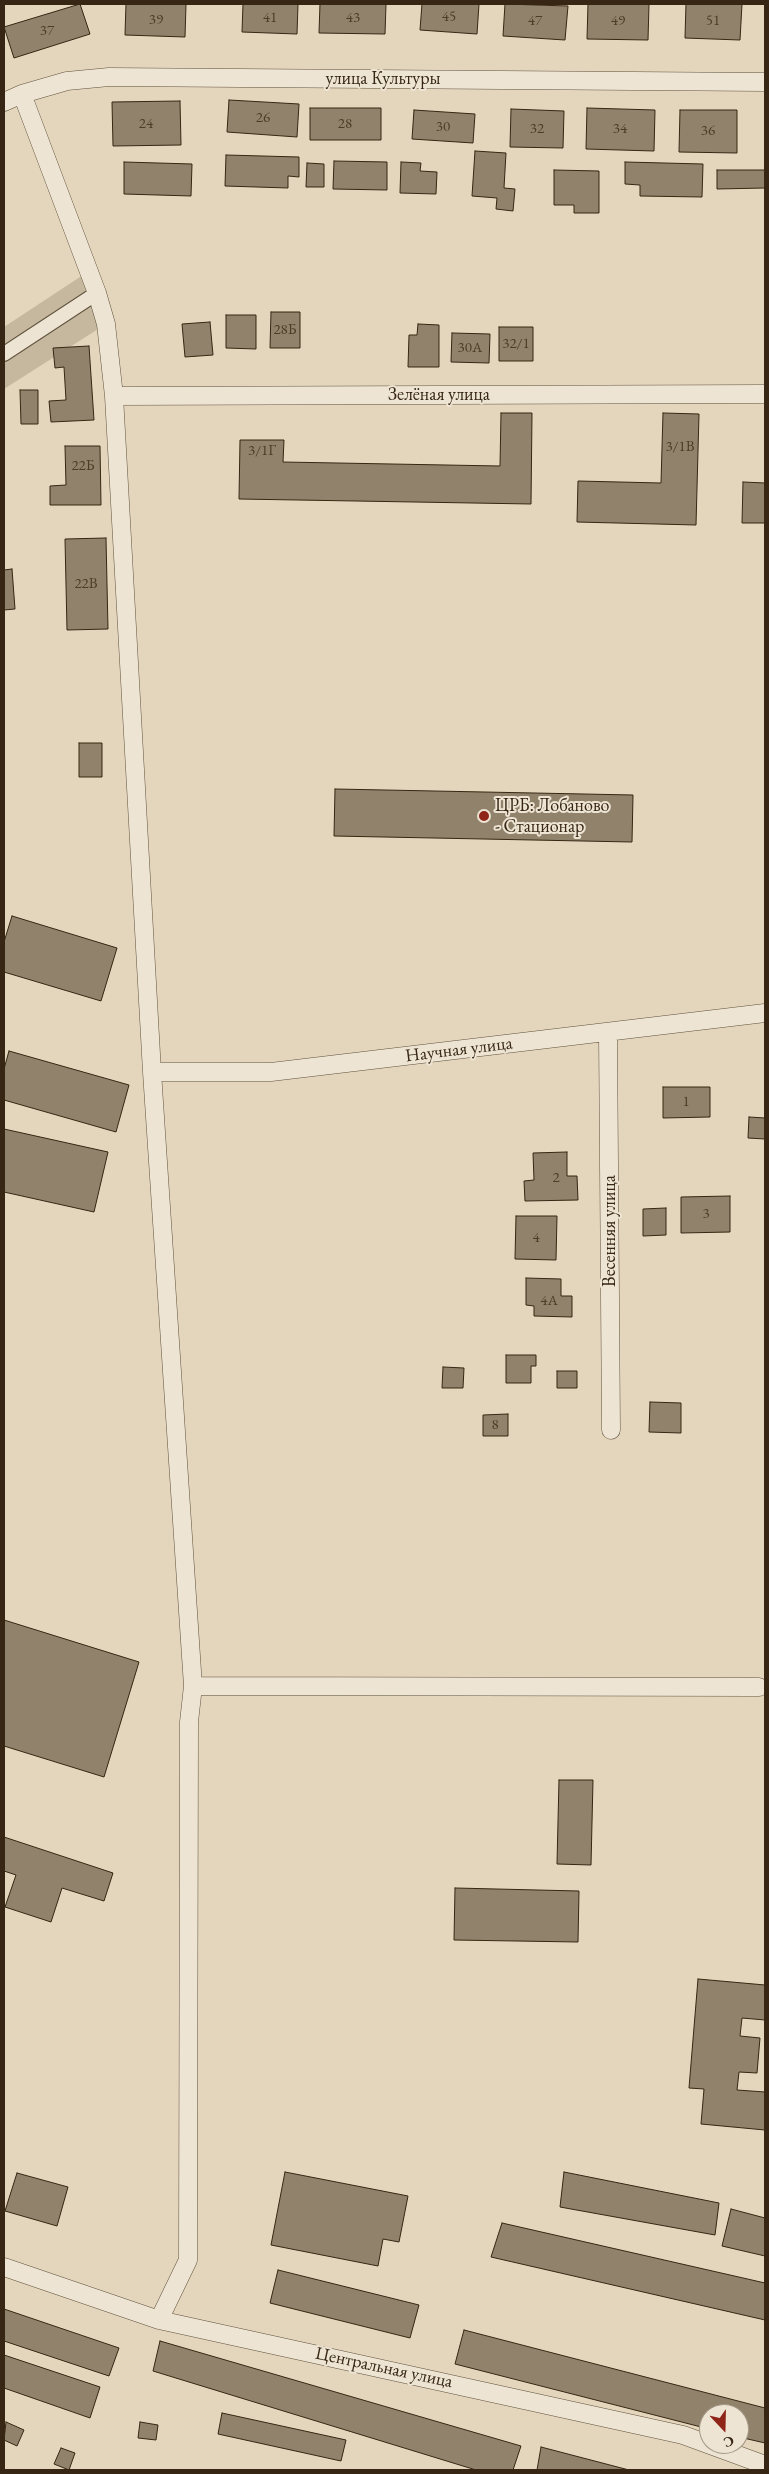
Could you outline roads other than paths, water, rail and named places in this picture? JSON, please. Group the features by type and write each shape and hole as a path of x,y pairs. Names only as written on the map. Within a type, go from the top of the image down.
{"street":[{"name":"улица Культуры","path":"4,102 22,94 67,81 109,77 765,82"},
{"path":"22,94 97,293 106,324 114,396 152,1072 193,1686 189,1732 188,2260 159,2320"},
{"path":"4,354 97,293"},
{"name":"Зелёная улица","path":"114,396 765,394"},
{"name":"Научная улица","path":"152,1072 271,1072 765,1013"},
{"name":"Весенняя улица","path":"608,1032 611,1430"},
{"path":"193,1686 759,1687"},
{"name":"Центральная улица","path":"4,2267 159,2320 683,2435 765,2465"}],"place":[{"name":"ЦРБ: Лобаново - Стационар","path":"484,816"}]}
